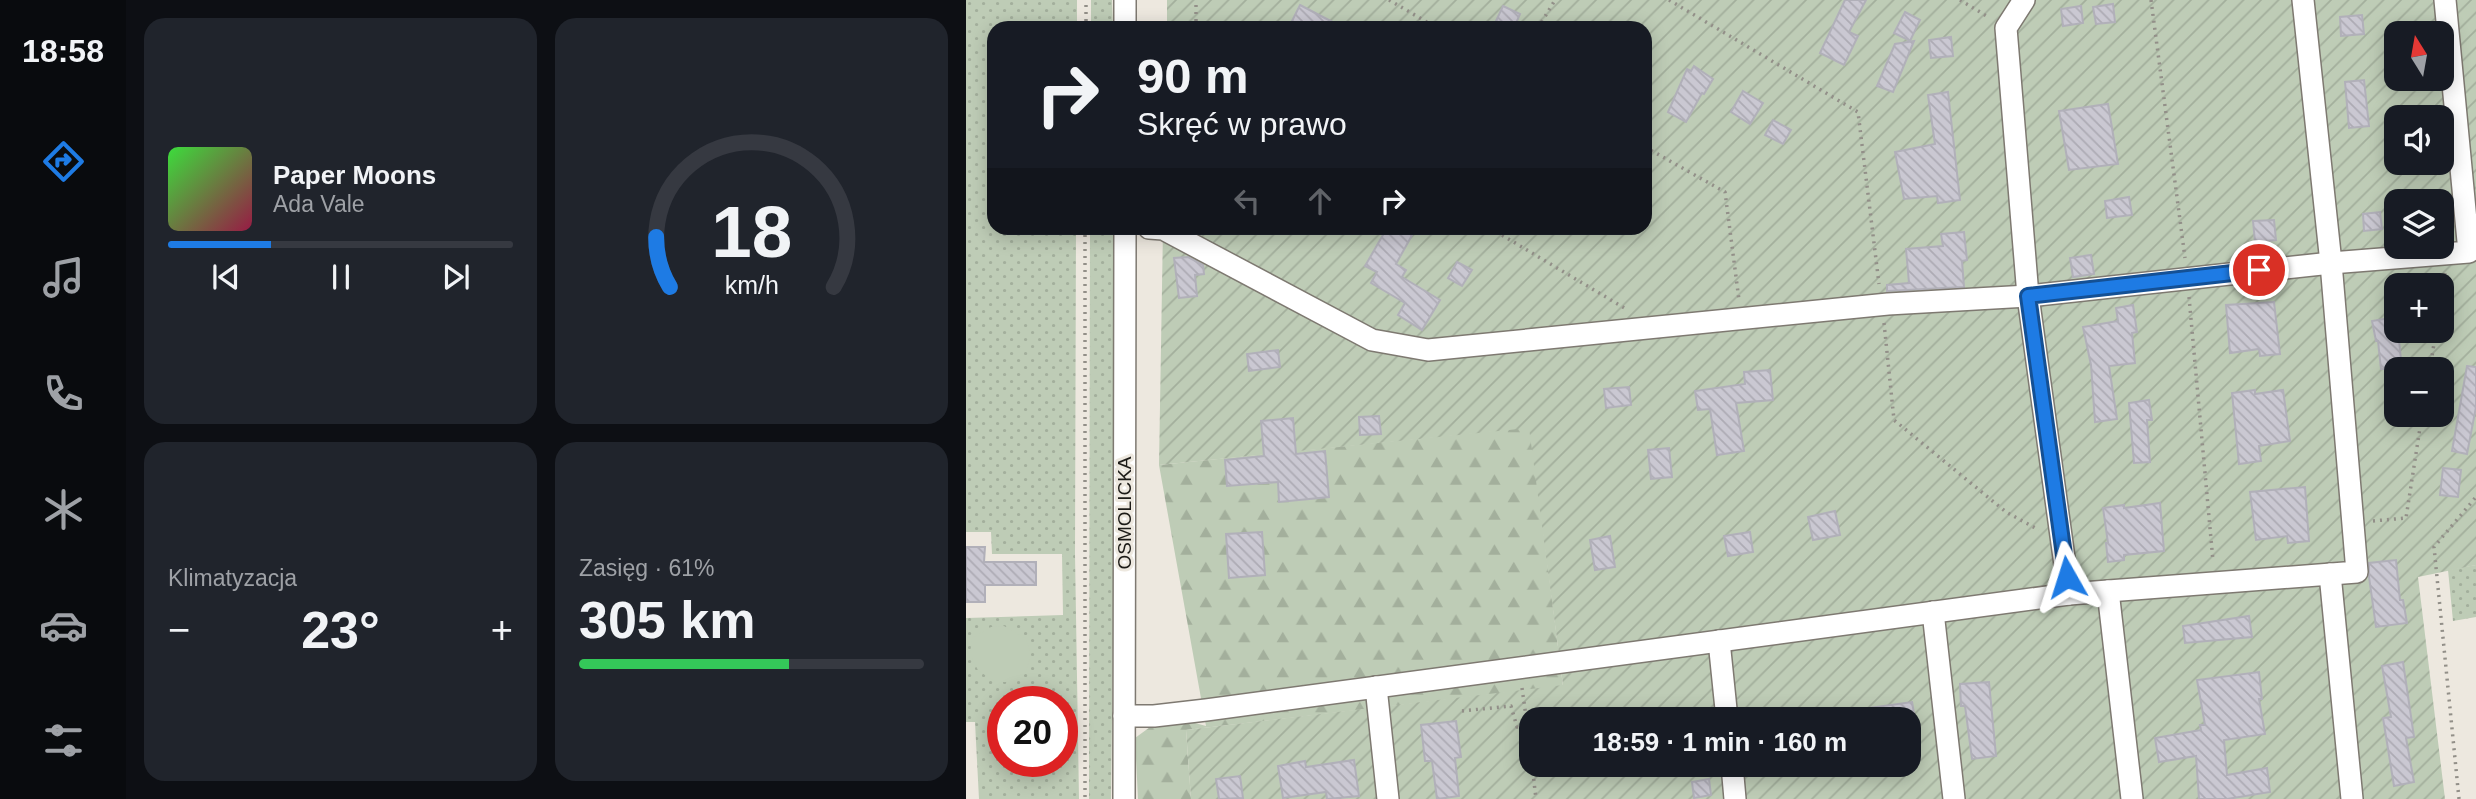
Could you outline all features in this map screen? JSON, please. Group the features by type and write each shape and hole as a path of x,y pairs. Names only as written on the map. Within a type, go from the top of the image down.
{"street":[{"path":"1125,0 1125,21"},
{"path":"2024,0 2006,28 2028,296 2069,594"},
{"path":"1124,716 1154,716 1519,669 2069,594 2357,572 2331,262 2303,0"},
{"path":"1174,235 1372,340 1428,350 1882,305 2028,296 2331,262 2469,252 2445,0"},
{"name":"OSMOLICKA","path":"1124,799 1125,235"},
{"path":"2330,575 2353,799"},
{"path":"2108,591 2132,799"},
{"path":"1933,612 1954,799"},
{"path":"1718,641 1726,707"},
{"path":"1376,687 1388,799"},
{"path":"1733,777 1735,799"}],"path":[{"path":"1086,0 1086,21"},
{"path":"1196,0 1196,21"},
{"path":"1389,0 1425,21"},
{"path":"1542,21 1555,0"},
{"path":"1669,0 1858,111 1894,420 2006,512 2046,534 2063,535"},
{"path":"1960,0 2006,28"},
{"path":"2151,0 2187,278 2215,583"},
{"path":"1652,151 1725,192 1742,319"},
{"path":"1085,235 1085,799"},
{"path":"1502,235 1657,327"},
{"path":"2353,522 2406,518 2420,427"},
{"path":"2459,799 2434,547 2476,497"},
{"path":"1519,669 1525,707"},
{"path":"1462,711 1511,706 1517,727 1519,726"},
{"path":"1533,777 1536,799"}],"green space":[{"path":"966,0 1077,0 1077,21 987,21 987,235 1076,235 1077,686 987,686 987,777 1078,777 1078,738 1079,799 979,799 975,722 966,722 966,618 1063,615 1062,554 992,554 991,532 966,532"},
{"path":"1091,0 1112,0 1113,21 1091,21"},
{"path":"1167,0 2476,0 2476,565 2418,577 2445,799 1191,799 1186,730 1563,685 1529,428 1159,465 1163,235 1652,235 1652,21 1167,21"},
{"path":"1090,235 1113,235 1114,554 1111,799 1089,799"},
{"path":"1530,427 1563,686 1186,730 1191,799 1138,799 1135,738 1157,722 1184,720 1206,726 1159,465"},
{"path":"2476,565 2476,617 2453,621 2448,570"},
{"path":"1004,626 1026,639 1031,655 1025,674 1009,682 995,682 978,670 970,655 972,638 991,627"}],"building":[{"path":"1845,0 1866,0 1849,32 1858,36 1844,65 1820,53"},
{"path":"2113,4 2115,22 2096,24 2093,7"},
{"path":"1300,5 1331,21 1292,21"},
{"path":"1503,6 1520,14 1517,21 1496,21"},
{"path":"2081,6 2083,23 2063,26 2061,9"},
{"path":"1905,12 1920,20 1910,41 1894,33"},
{"path":"2362,15 2364,34 2341,36 2340,17"},
{"path":"1951,37 1953,56 1931,58 1929,40"},
{"path":"1914,41 1893,92 1877,86 1895,44"},
{"path":"1694,66 1713,79 1686,122 1668,112 1687,69 1691,71"},
{"path":"2364,80 2369,126 2349,128 2345,82"},
{"path":"1743,91 1763,103 1750,124 1731,112"},
{"path":"1948,92 1960,200 1938,203 1937,196 1904,199 1895,152 1935,144 1928,95"},
{"path":"2108,104 2118,164 2069,170 2059,111"},
{"path":"1773,120 1791,130 1783,144 1765,135"},
{"path":"2129,197 2132,215 2107,218 2105,201"},
{"path":"2380,212 2382,229 2364,231 2363,214"},
{"path":"2274,220 2276,240 2255,242 2253,221"},
{"path":"1964,232 1967,260 1962,261 1964,287 1887,291 1887,285 1909,283 1906,249 1943,246 1941,234"},
{"path":"1383,235 1412,235 1396,264 1406,270 1402,277 1440,300 1422,330 1398,315 1405,303 1371,283 1377,272 1365,266"},
{"path":"2091,255 2094,274 2073,277 2070,258"},
{"path":"1188,257 1203,265 1204,274 1195,275 1197,296 1179,298 1174,258"},
{"path":"1457,262 1472,270 1462,286 1448,278"},
{"path":"2274,302 2280,354 2260,356 2259,349 2230,353 2226,305"},
{"path":"2133,305 2137,332 2132,333 2135,363 2109,366 2117,419 2095,422 2091,365 2083,327 2118,321 2116,308"},
{"path":"2384,319 2384,343 2399,343 2401,357 2384,357 2384,369 2381,369 2378,341 2372,321"},
{"path":"1278,350 1280,367 1249,371 1247,354"},
{"path":"2467,366 2476,367 2476,407 2467,454 2452,451"},
{"path":"1770,370 1773,400 1736,403 1744,451 1717,455 1710,409 1698,410 1695,391 1745,384 1744,372"},
{"path":"1629,387 1631,405 1606,408 1604,389"},
{"path":"2255,390 2255,394 2283,390 2290,441 2259,446 2261,461 2239,464 2232,393"},
{"path":"2149,400 2152,420 2147,420 2150,462 2134,463 2129,403"},
{"path":"1379,416 1381,434 1360,435 1359,417"},
{"path":"1293,418 1296,454 1325,451 1329,497 1279,502 1278,482 1227,486 1225,460 1264,456 1261,421"},
{"path":"1669,448 1672,477 1651,479 1648,450"},
{"path":"2443,468 2461,470 2458,497 2440,495"},
{"path":"2305,487 2309,541 2288,543 2287,536 2256,540 2250,492"},
{"path":"2160,503 2164,551 2124,555 2124,560 2108,562 2103,508"},
{"path":"1835,511 1840,535 1813,540 1808,517"},
{"path":"1262,532 1265,575 1229,578 1226,534"},
{"path":"1750,532 1753,552 1728,556 1724,536"},
{"path":"1610,536 1615,567 1595,570 1590,540"},
{"path":"966,547 985,547 984,562 1036,562 1036,585 985,585 985,602 966,602"},
{"path":"2396,560 2400,600 2403,600 2407,623 2376,627 2369,563"},
{"path":"2249,616 2252,637 2185,643 2183,626"},
{"path":"2403,662 2414,737 2406,738 2414,782 2394,786 2383,718 2391,717 2382,666"},
{"path":"2259,672 2262,699 2259,699 2265,734 2224,740 2227,775 2267,768 2270,792 2227,799 2199,799 2196,756 2159,762 2155,738 2201,730 2200,725 2205,725 2197,680"},
{"path":"1989,682 1996,756 1972,759 1965,706 1961,706 1960,684"},
{"path":"1912,702 1913,707 1876,707"},
{"path":"1456,721 1461,757 1455,758 1459,796 1437,799 1432,761 1425,761 1421,725"},
{"path":"1354,760 1359,796 1327,799 1326,792 1283,798 1278,766 1305,761 1306,767"},
{"path":"1240,776 1243,798 1219,799 1216,779"},
{"path":"1709,779 1711,795 1694,798 1692,782"}],"route":[{"path":"2067,577 2028,296 2259,270"}]}
